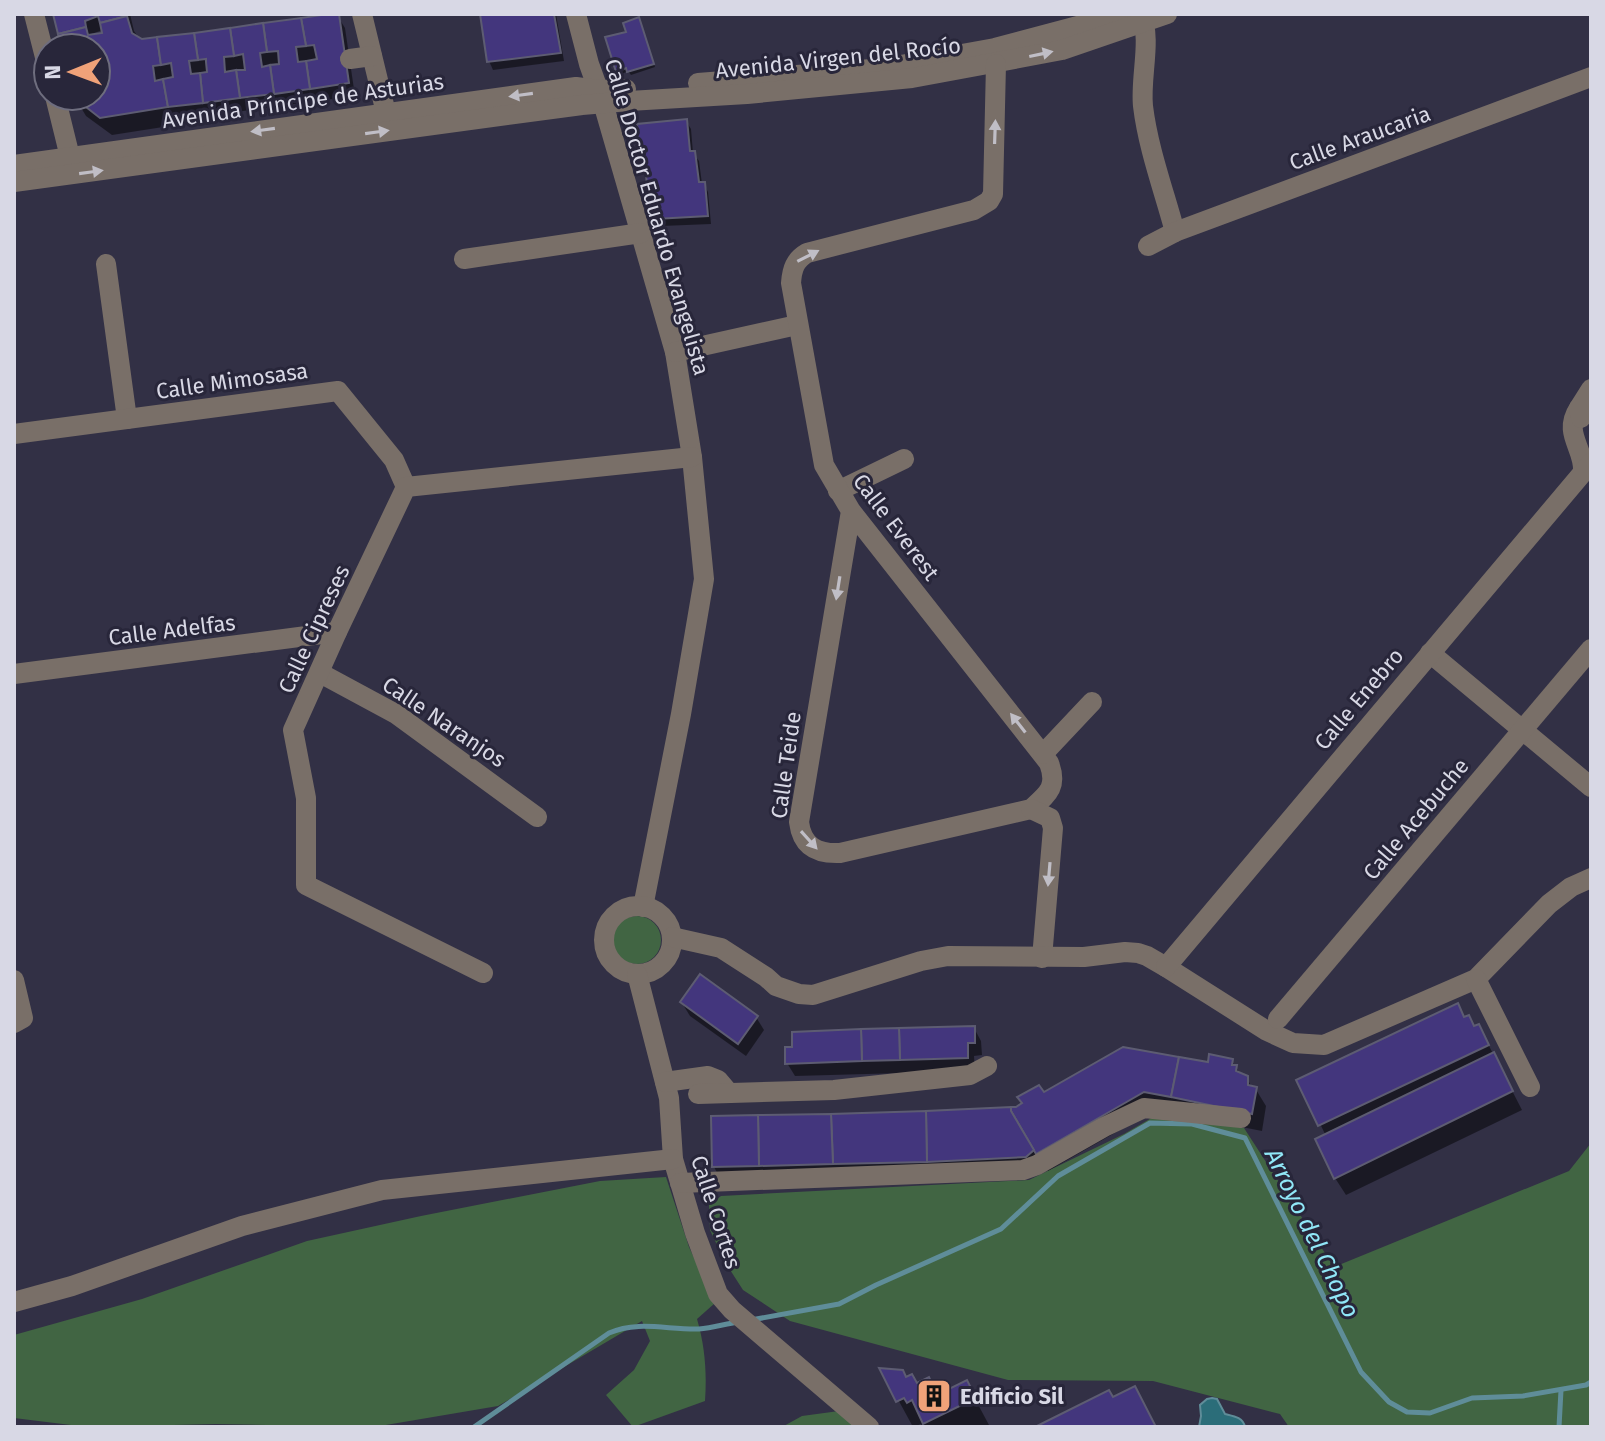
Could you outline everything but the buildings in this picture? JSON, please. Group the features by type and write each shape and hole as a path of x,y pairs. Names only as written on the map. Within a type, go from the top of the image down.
{"street":[{"path":"362,14 386,113"},
{"name":"Calle Doctor Eduardo Evangelista","path":"576,14 675,352 692,457 704,579 643,907"},
{"name":"Avenida Virgen del Rocío","path":"600,96 884,68 995,48 1123,14"},
{"name":"Avenida Virgen del Rocío","path":"600,96 846,85 912,78 1062,50 1142,18 1167,14"},
{"path":"1142,18 1146,35 1142,83 1145,115 1175,232"},
{"path":"350,59 372,56"},
{"name":"Calle Everest","path":"996,64 993,194 989,201 974,210 807,253 794,268 791,283 824,465 851,511 1043,754 1053,773 1052,788 1031,809"},
{"name":"Calle Araucaria","path":"1148,246 1175,232 1591,77"},
{"name":"Avenida Príncipe de Asturias","path":"14,165 576,87 600,96"},
{"path":"14,182 495,118 600,96"},
{"path":"59,112 70,157"},
{"path":"464,259 641,233"},
{"path":"106,264 127,419"},
{"path":"675,352 797,325"},
{"path":"1587,468 1573,432 1574,417 1591,389"},
{"name":"Calle Mimosasa","path":"14,434 338,391 394,460 406,487"},
{"path":"1579,408 1582,429 1591,447"},
{"path":"406,487 692,457"},
{"path":"838,491 904,459"},
{"name":"Calle Enebro","path":"1166,967 1587,468"},
{"name":"Calle Cipreses","path":"406,487 293,730 306,798 306,885 483,973"},
{"name":"Calle Teide","path":"851,511 799,822 807,843 826,854 840,853 1031,809"},
{"name":"Calle Adelfas","path":"14,674 337,632"},
{"name":"Calle Acebuche","path":"1278,1019 1591,649"},
{"path":"1430,653 1591,787"},
{"name":"Calle Naranjos","path":"320,673 396,714 537,817"},
{"path":"1043,754 1092,702"},
{"path":"1031,809 1050,818 1053,828 1042,958"},
{"path":"672,937 721,948 776,986 813,995 921,961 948,956 1042,958 1138,953 1166,967 1267,1031 1293,1043 1324,1045 1476,979 1549,904 1571,887 1591,878"},
{"path":"633,907 651,909 666,920 672,937 671,948 659,967 637,974 619,968 612,961 605,943 605,933 615,916 633,907"},
{"name":"Calle Cortes","path":"637,974 669,1098 673,1159 695,1233 718,1294 774,1347 869,1427"},
{"path":"1476,979 1530,1087"},
{"path":"14,980 23,1018 14,1023"},
{"path":"698,1094 849,1088 970,1075 987,1066"},
{"path":"665,1082 708,1076 718,1080 729,1093"},
{"path":"680,1183 1023,1170 1144,1108 1241,1118"},
{"path":"14,1302 72,1286 242,1226 382,1190 673,1159"}],"shaded area":[{"path":"637,916 654,923 661,940 654,957 637,964 620,957 613,940 620,923"},
{"path":"1155,1116 1244,1128 1334,1267 1569,1171 1591,1143 1591,1427 1289,1427 1280,1414 1153,1381 1008,1380 790,1321 743,1290 710,1230 709,1205 721,1196 1029,1180"},
{"path":"666,1177 689,1247 715,1303 697,1319 705,1360 705,1401 633,1427 606,1395 634,1370 650,1341 642,1321 498,1406 374,1427 216,1424 87,1427 14,1418 14,1335 142,1299 307,1241 600,1181"},
{"path":"1212,1398 1217,1399 1225,1414 1240,1419 1245,1427 1199,1427 1200,1405"},
{"path":"839,1411 858,1427 782,1427 802,1416"}],"waterway":[{"name":"Arroyo del Chopo","path":"751,1320 839,1304 1001,1229 1058,1176 1150,1123 1192,1124 1245,1138 1361,1372 1389,1402 1407,1412 1430,1413 1472,1398 1523,1396 1591,1382"},
{"name":"Arroyo del Chopo","path":"474,1427 609,1333 631,1327 699,1329 738,1322"},
{"path":"1559,1427 1561,1390"}],"place":[{"name":"Edificio Sil","path":"934,1396"}]}
